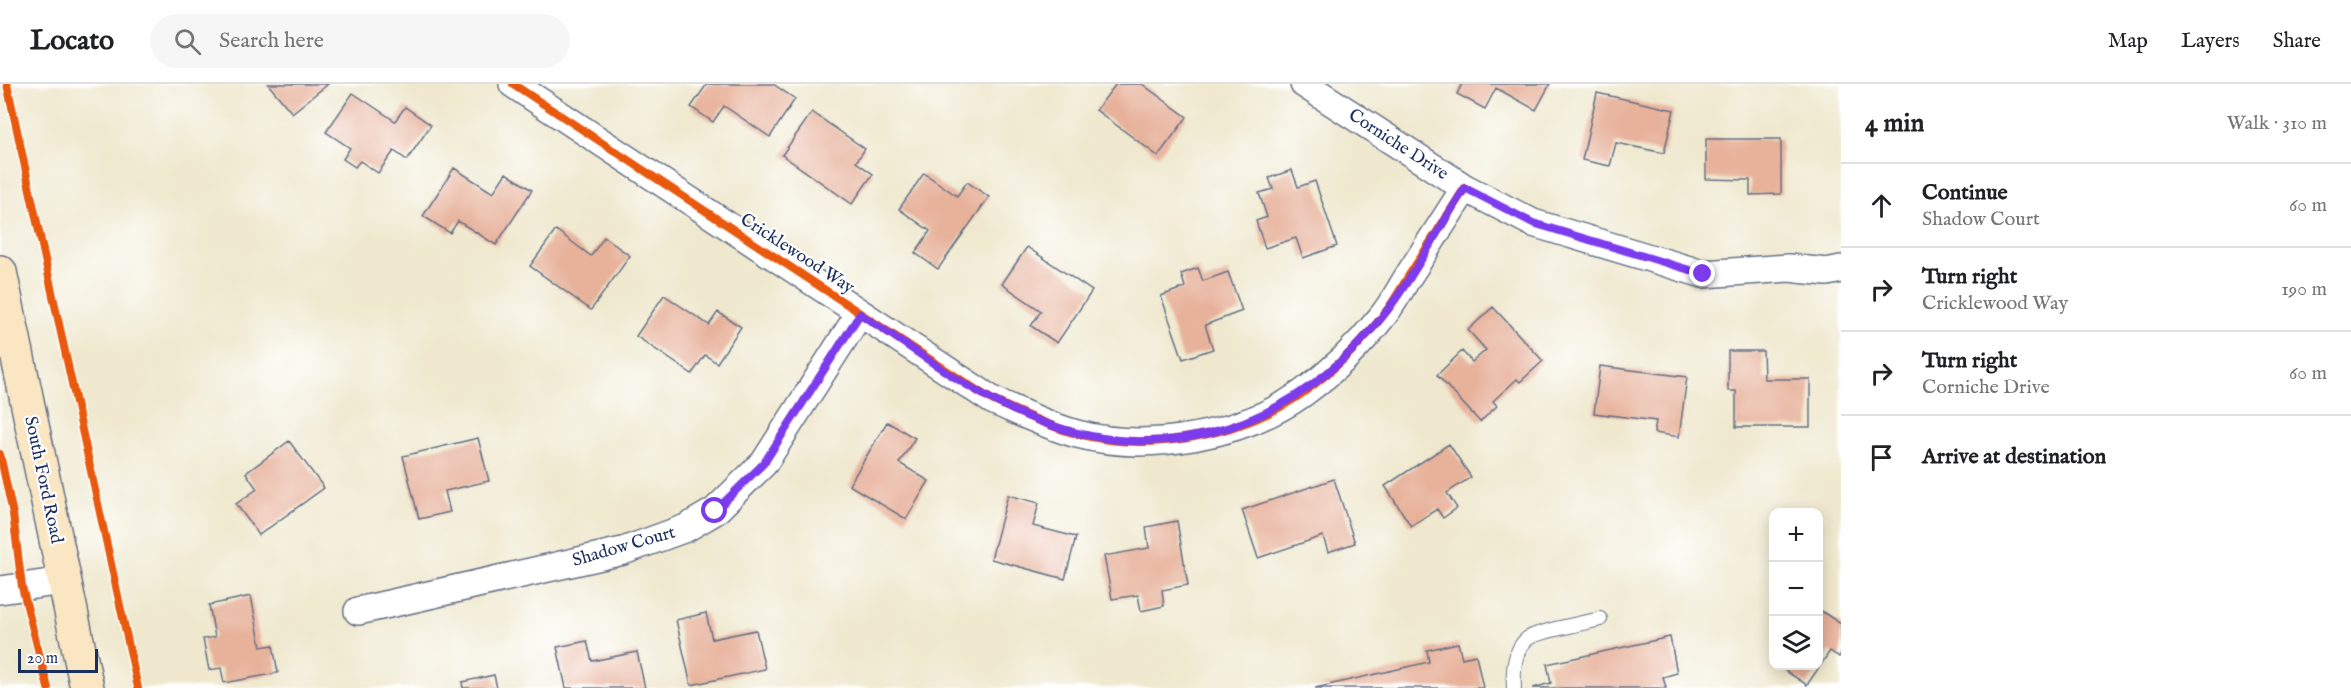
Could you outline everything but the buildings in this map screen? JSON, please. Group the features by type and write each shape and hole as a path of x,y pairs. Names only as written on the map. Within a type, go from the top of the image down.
{"main road":[{"name":"South Ford Road","path":"0,272 9,360 64,581 87,688"}],"street":[{"name":"Cricklewood Way","path":"513,84 992,400 1037,420 1078,434 1115,439 1149,441 1184,438 1264,415 1302,394 1343,360 1383,315 1465,188"},
{"name":"Corniche Drive","path":"1304,84 1465,188 1533,223 1703,274 1789,268 1827,272 1841,269"},
{"name":"Shadow Court","path":"358,611 623,551 686,528 715,511 764,463 860,314"},
{"path":"0,590 64,581"}],"lane":[{"path":"1514,688 1513,676 1519,648 1528,637 1600,620"}],"cycle path":[{"path":"7,84 138,688"},
{"path":"513,84 992,400 1055,427 1105,439 1134,442 1194,437 1252,420 1279,408 1303,393 1345,358 1385,313 1465,188"},
{"path":"0,454 13,514 22,587 48,688"}],"route":[{"path":"715,511 764,463 860,314 992,400 1037,420 1078,434 1149,441 1184,438 1222,429 1264,415 1302,394 1343,360 1383,315 1465,188 1533,223 1703,274"}]}
